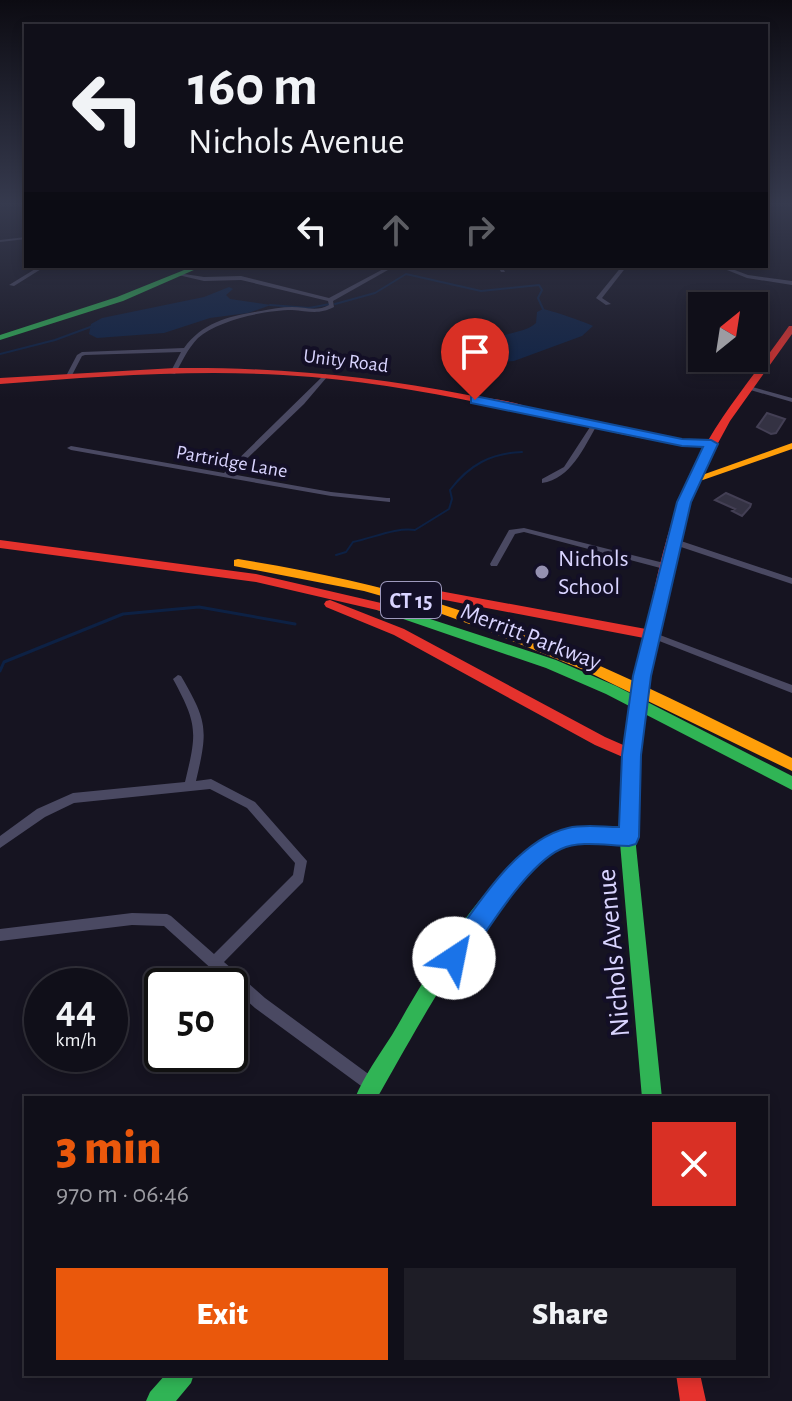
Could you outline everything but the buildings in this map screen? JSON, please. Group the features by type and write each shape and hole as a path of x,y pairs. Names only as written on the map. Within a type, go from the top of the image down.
{"main road":[{"path":"0,338 120,299 194,268"},
{"name":"Nichols Avenue","path":"652,1096 629,837 632,755 642,676 693,480 708,448 792,328"},
{"name":"Unity Road","path":"0,381 173,373 325,376 426,390 708,448"},
{"path":"693,480 792,446"},
{"name":"Merritt Parkway","path":"0,533 268,567 418,602 534,642 629,683 792,763"},
{"name":"Merritt Parkway","path":"0,544 297,585 378,606 551,664 792,783"},
{"path":"268,567 652,635"},
{"path":"191,570 322,601 365,617 632,755"},
{"path":"688,729 720,753 792,794"},
{"path":"369,1092 483,915 518,872 556,841 589,834 629,837"},
{"path":"159,1401 180,1376"},
{"path":"688,1376 693,1401"}],"street":[{"path":"12,285 40,268"},
{"path":"180,274 204,279 241,278 330,300 389,268"},
{"path":"608,304 599,298 623,268"},
{"path":"726,268 747,276 792,283"},
{"path":"173,373 183,350 201,331 220,321 282,310 324,311 332,306 330,300"},
{"path":"69,376 84,353 183,350"},
{"path":"225,476 255,444 302,405 325,376"},
{"path":"749,388 792,400"},
{"path":"545,481 567,468 594,425"},
{"name":"Partridge Lane","path":"71,448 331,494 387,500"},
{"path":"494,564 512,532 524,530 668,567"},
{"path":"675,542 792,581"},
{"path":"652,635 792,689"},
{"path":"178,679 200,720 201,734 190,784"},
{"path":"0,843 41,813 73,798 211,784 251,805 301,861 299,878 215,962"},
{"path":"0,935 132,919 167,920 260,1003 369,1092"}],"water":[{"path":"229,287 233,289 226,295 230,299 271,305 248,313 210,318 164,333 97,338 89,334 91,324 102,318 204,297"},
{"path":"543,309 593,326 582,336 514,361 503,362 489,353 487,346 492,341 530,327 536,323 537,312"}],"waterway":[{"path":"335,304 375,293 406,274 481,291 539,285 542,290 538,298 543,309"},
{"path":"270,305 309,308 330,304"},
{"path":"0,354 55,340 93,326"},
{"path":"336,555 346,552 353,542 392,531 415,530 449,509 452,499 450,490 473,467 500,455 522,452"},
{"path":"0,671 4,662 123,614 199,607 295,624"}],"traffic: fast":[{"path":"0,338 120,299 194,268"},
{"path":"381,607 551,664 611,690 792,783"},
{"path":"636,718 628,846 652,1096"},
{"path":"366,1096 451,957 504,885 531,859 557,841 574,835 629,837"},
{"path":"159,1401 180,1376"}],"traffic: slow":[{"path":"529,410 682,442 711,444"},
{"path":"693,480 792,446"},
{"path":"238,563 364,587 488,625 591,668 792,765"}],"traffic: jam":[{"path":"642,676 666,562 693,480 725,421 792,328"},
{"path":"0,381 175,371 281,372 374,381 529,410"},
{"path":"0,544 256,578 381,607"},
{"path":"407,589 652,635"},
{"path":"330,604 399,632 600,741 632,755"},
{"path":"636,718 642,676"},
{"path":"688,1376 693,1401"}],"place":[{"name":"Nichols School","path":"542,572"}],"route":[{"path":"454,958 498,896 540,851 556,841 573,836 629,837 632,755 642,676 684,502 711,444 682,442 475,400"}]}
